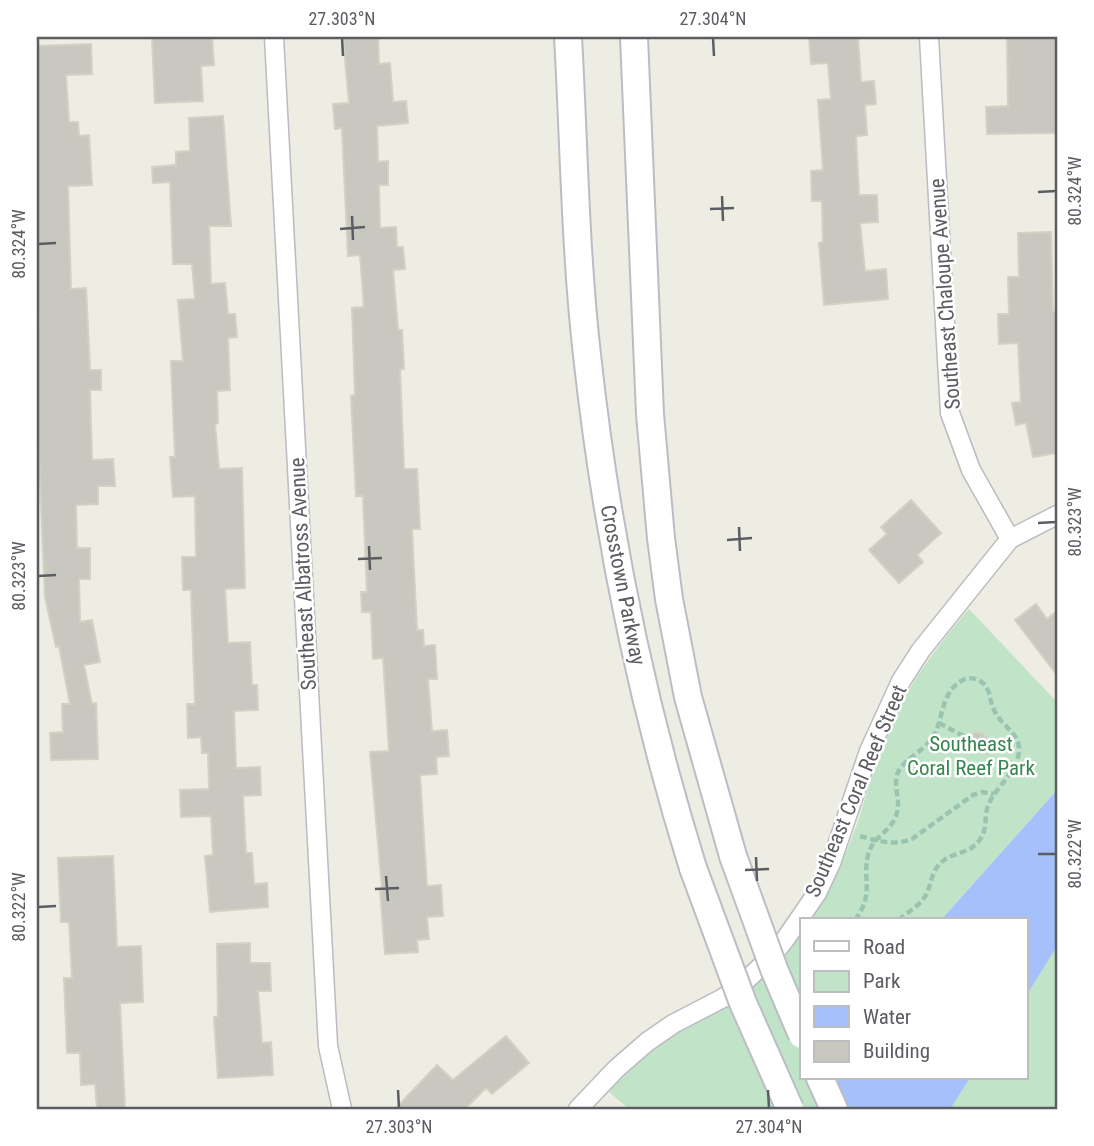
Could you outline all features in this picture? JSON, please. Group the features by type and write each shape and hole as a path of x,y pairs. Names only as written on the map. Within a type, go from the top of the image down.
{"main road":[{"name":"Crosstown Parkway","path":"568,37 587,354 609,520 646,702 693,868 743,1003 790,1109"},
{"name":"Crosstown Parkway","path":"634,37 650,414 669,598 688,697 733,856 800,1030"},
{"path":"821,1080 834,1109"}],"street":[{"name":"Southeast Albatross Avenue","path":"274,37 328,1046 342,1109"},
{"name":"Southeast Chaloupe Avenue","path":"929,37 950,412 971,470 1010,539"},
{"name":"Southeast Coral Reef Street","path":"578,1109 616,1069 647,1042 673,1024 739,987 757,972 784,941 817,893 831,863 869,751 901,681 921,650 1010,539 1057,515"}],"path":[{"path":"856,918 867,899 868,854 874,839 892,824 898,812 900,799 897,775 903,765 926,747 934,736 944,704 952,689 962,680 973,678 982,681 998,717 1014,735 1019,746 1018,757 1012,771 988,806 985,834 977,844 945,859 937,866 926,895 901,918"},
{"path":"939,723 969,739"},
{"path":"852,833 901,843 912,839 973,795 982,792 994,794"}],"green space":[{"name":"Southeast Coral Reef Park","path":"969,609 1057,702 1057,790 943,918 811,918 836,874 852,837 877,757 893,718 909,689"},
{"path":"1057,872 1057,1109 893,1109 913,1080 1028,1080 1027,918"},
{"path":"800,934 800,1080 839,1080 820,1109 629,1109 608,1091 646,1053 705,1016 761,974"}],"water":[{"path":"1057,790 1057,946 1028,993 1028,918 943,918"},
{"path":"839,1080 969,1080 950,1109 820,1109"}],"building":[{"path":"152,37 212,37 214,65 201,66 203,101 155,103"},
{"path":"343,37 378,37 379,64 390,63 393,102 406,101 408,123 377,126 378,162 388,161 388,185 379,185 380,228 396,227 397,247 403,247 405,269 393,270 398,330 402,330 404,369 400,369 404,469 417,469 420,529 412,529 417,630 423,630 424,646 435,645 437,679 428,679 432,731 447,730 449,756 436,757 437,774 420,775 427,886 441,885 443,916 427,917 429,939 417,940 418,952 385,954 370,752 389,751 383,658 373,659 371,612 362,612 361,592 367,592 363,496 356,496 351,396 355,395 352,308 364,307 360,255 348,256 342,128 335,129 333,104 349,103"},
{"path":"809,37 858,37 861,82 874,81 876,104 865,105 867,135 856,136 859,195 877,195 878,222 860,223 865,271 886,269 888,299 824,305 819,243 823,242 822,201 812,201 811,171 823,170 818,100 831,99 828,63 811,64"},
{"path":"1007,37 1057,37 1057,133 987,134 986,107 1008,106"},
{"path":"91,44 92,74 66,75 69,122 78,122 79,136 89,135 92,185 68,186 71,289 86,288 90,370 101,370 101,390 90,390 92,460 113,459 115,486 98,486 98,504 76,505 77,548 90,548 90,579 79,579 80,622 92,620 100,662 84,665 92,704 96,703 98,759 51,760 50,733 63,732 62,704 70,704 59,646 56,647 45,597 37,412 37,46"},
{"path":"223,116 231,226 209,226 211,284 225,283 228,314 235,314 237,337 228,338 230,390 217,391 218,423 215,424 219,469 242,468 245,588 225,589 228,643 250,642 252,685 257,685 258,710 234,711 236,768 260,767 261,795 243,796 246,853 252,853 254,884 267,883 268,907 210,912 205,856 213,855 211,816 181,817 180,790 209,789 208,753 202,753 201,737 188,738 187,704 195,704 191,590 183,590 182,557 196,557 195,496 173,497 170,457 175,457 171,361 183,361 178,300 195,299 192,264 173,264 170,182 153,183 152,167 176,165 176,152 190,151 189,118"},
{"path":"1051,232 1053,312 1057,312 1057,453 1033,457 1026,423 1016,425 1012,403 1021,402 1018,343 999,344 998,314 1009,314 1008,277 1019,277 1018,233"},
{"path":"911,500 941,533 917,555 923,562 899,583 869,550 887,534 881,527"},
{"path":"1036,604 1047,619 1057,611 1057,675 1015,620"},
{"path":"977,732 984,735 987,742 984,749 977,752 970,749 967,742 970,735"},
{"path":"113,856 117,947 141,946 143,1002 120,1003 125,1109 97,1109 95,1084 81,1085 80,1053 67,1053 64,978 72,978 69,922 61,922 58,858"},
{"path":"250,943 250,963 270,963 271,991 258,991 262,1043 271,1042 273,1075 218,1078 214,1017 218,1016 217,944"},
{"path":"506,1036 529,1063 492,1094 486,1088 465,1109 395,1109 437,1065 453,1080"}]}
